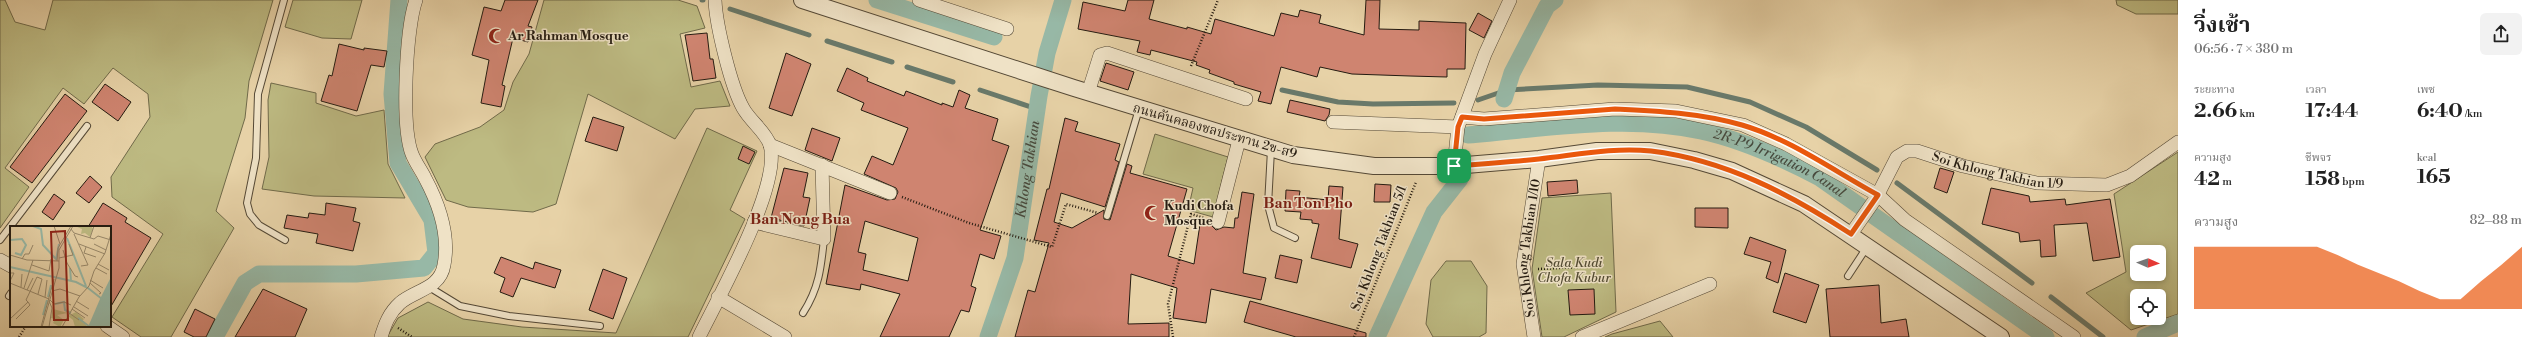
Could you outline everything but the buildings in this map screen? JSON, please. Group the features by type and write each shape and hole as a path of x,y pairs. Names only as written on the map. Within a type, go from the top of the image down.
{"street":[{"path":"381,337 386,320 400,303 429,287 438,280 444,264 444,225 440,208 412,154 407,138 408,42 412,11 416,0"},
{"path":"699,337 763,202 772,163 770,144 744,109 734,87 715,0"},
{"name":"ถนนคันคลองชลประทาน 2ข-ส9","path":"802,0 1081,91 1271,150 1332,162 1374,166 1454,166 1539,159 1597,151 1650,151 1694,160 1732,171 1776,189 1855,229 1868,245 2001,337"},
{"path":"919,0 1007,29"},
{"path":"1454,166 1460,122 1485,54 1510,0"},
{"path":"1081,91 1100,55 1103,53 1246,99"},
{"path":"1333,122 1460,122 1615,109 1676,111 1743,125 1786,144 1877,197 1905,220 2074,337"},
{"path":"1218,222 1239,140"},
{"name":"Soi Khlong Takhian 1/9","path":"1855,229 1877,197 1897,157 1907,151 1917,151 1963,166 2037,183 2107,185 2130,176 2178,142"},
{"path":"770,144 890,193"},
{"name":"Soi Khlong Takhian 1/10","path":"1534,337 1524,269 1539,159"},
{"path":"754,222 824,239 822,165"},
{"path":"0,260 10,265"},
{"path":"1582,337 1710,284"},
{"path":"718,297 785,337"},
{"path":"108,327 123,337"}],"lane":[{"path":"284,0 258,94 256,158 246,203 250,214 259,225 285,240"},
{"path":"1107,216 1139,109"},
{"path":"11,226 87,126"},
{"path":"1271,150 1268,204 1274,228 1295,238"},
{"path":"0,240 10,227"},
{"path":"803,313 815,294 821,269 824,239"},
{"path":"1848,276 1868,245"},
{"path":"429,287 460,306 509,316 600,326"}],"path":[{"path":"1184,78 1197,54 1218,0"},
{"name":"Soi Khlong Takhian 5/1","path":"1354,337 1422,166"},
{"path":"890,193 969,223 1052,247 1066,204 1107,216"},
{"path":"1173,337 1168,304 1191,214 1218,222"},
{"path":"1524,269 1601,266"},
{"path":"19,337 25,327"}],"green space":[{"path":"0,0 5,0 15,22 45,30 53,0 273,0 249,81 245,118 216,211 234,228 171,337 141,337 112,317 163,234 112,197 111,177 150,117 148,94 113,68 84,104 63,88 5,168 29,187 0,228"},
{"path":"293,0 362,0 351,39 322,38 285,27"},
{"path":"544,0 678,0 697,6 705,28 680,34 691,87 720,81 730,106 695,109 675,139 588,94 556,204 533,212 468,207 446,200 425,157 435,144 480,127 504,110 513,82 529,54"},
{"path":"2116,0 2178,0 2178,14 2136,14 2117,5"},
{"path":"271,83 316,93 316,103 356,116 384,110 388,164 405,198 314,196 262,189 269,157 268,100"},
{"path":"707,128 757,151 730,210 745,219 688,337 387,337 398,318 428,302 463,319 522,327 616,333"},
{"path":"1155,134 1228,157 1213,217 1188,210 1193,188 1143,174"},
{"path":"2178,152 2178,314 2166,318 2166,289 2130,289 2130,325 2146,325 2131,330 2086,293 2126,272 2114,194"},
{"name":"Sala Kudi Chofa Kubur","path":"1611,193 1616,312 1564,337 1542,337 1532,269 1542,198"},
{"path":"1446,261 1471,261 1487,286 1486,333 1479,337 1433,337 1426,324 1431,280"},
{"path":"1660,321 1673,337 1605,337 1612,334"}],"waterway":[{"path":"215,337 245,283 259,274 356,274 424,268 436,253 432,220 398,163 392,94 399,0"},
{"name":"2R-P9 Irrigation Canal","path":"877,0 994,37"},
{"name":"Khlong Takhian","path":"988,337 1015,258 1039,96 1047,53 1063,0"},
{"path":"1504,99 1512,73 1547,6 1555,0"},
{"path":"730,9 809,35"},
{"path":"827,41 892,62"},
{"path":"907,67 953,82"},
{"path":"1478,100 1507,90 1598,85 1687,87 1750,102 1806,127 1877,170"},
{"path":"980,90 1037,109"},
{"path":"1282,90 1338,102 1373,104 1454,103"},
{"name":"2R-P9 Irrigation Canal","path":"1468,135 1585,124 1614,123 1672,126 1701,131 1732,139 1791,163 1820,178 2046,337"},
{"path":"1377,337 1434,212 1460,179"},
{"path":"1897,183 2032,283"},
{"path":"2051,297 2103,337"},
{"path":"2145,337 2178,323"}],"place":[{"name":"Ar Rahman Mosque","path":"496,36"},
{"name":"Kudi Chofa Mosque","path":"1152,213"}],"district":[{"name":"Ban Ton Pho","path":"1308,203"},
{"name":"Ban Nong Bua","path":"800,219"}],"route":[{"path":"1615,109 1676,111 1743,125 1786,144 1878,195 1851,234 1804,204 1776,189 1732,171 1694,160 1650,151 1597,151 1539,159 1454,166 1458,127 1462,117 1484,119 1615,109"}]}
